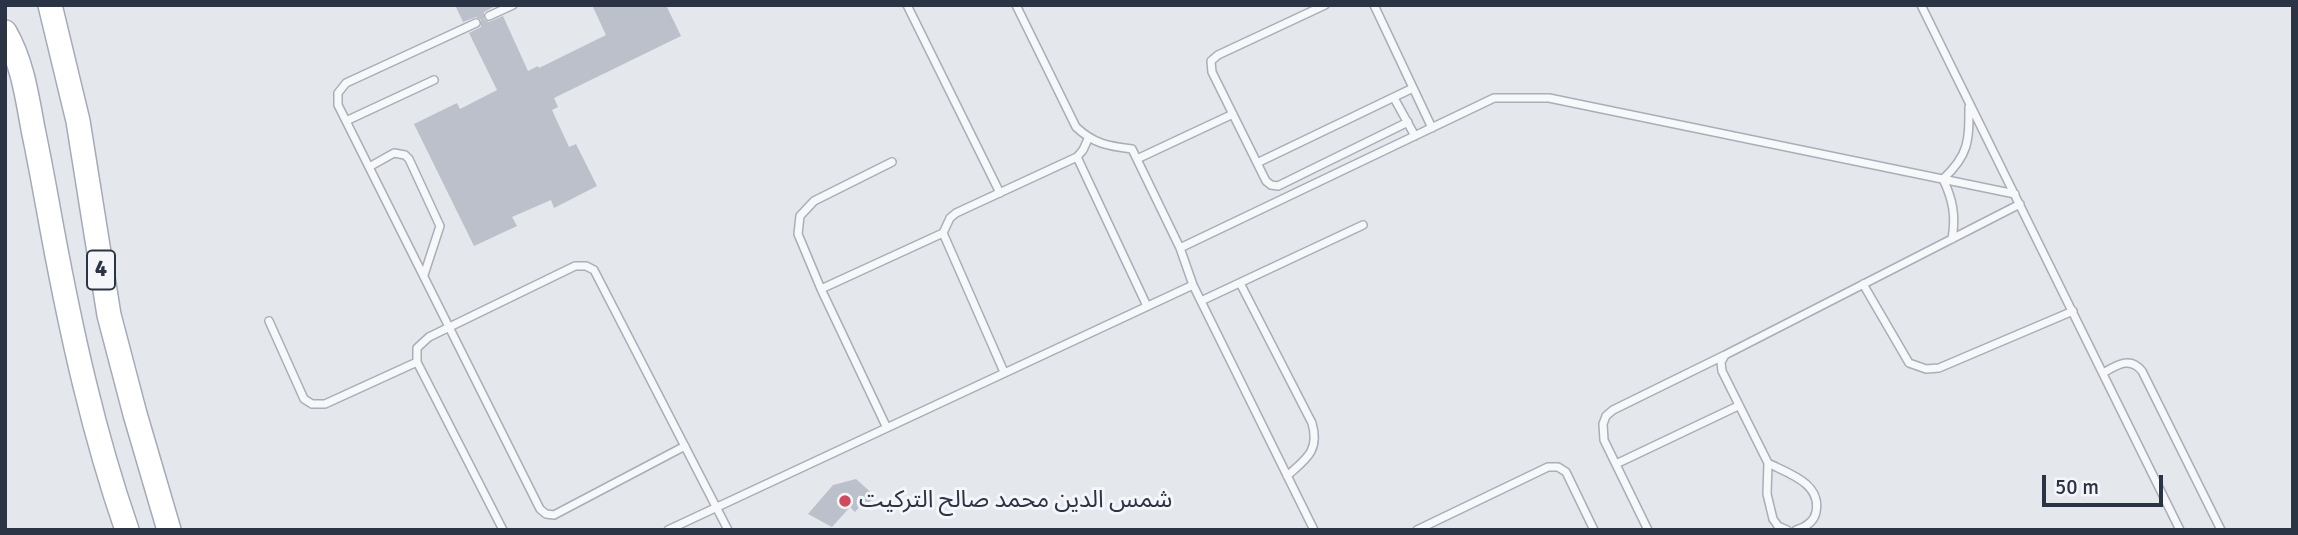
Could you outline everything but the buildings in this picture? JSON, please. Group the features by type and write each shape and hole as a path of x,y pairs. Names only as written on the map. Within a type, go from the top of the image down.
{"main road":[{"name":"4","path":"50,5 78,121 109,314 169,530"},
{"name":"4","path":"5,32 12,43 25,85 84,384 111,485 127,530"},
{"path":"5,70 18,90 33,126"}],"lane":[{"path":"489,16 513,5"},
{"path":"907,5 1000,193"},
{"path":"1016,5 1076,127 1088,139 1107,146 1132,149 1180,248 1201,302 1314,530"},
{"path":"1325,5 1217,55 1211,61 1212,72 1266,181 1278,186 1408,122"},
{"path":"1374,5 1432,128"},
{"path":"1921,5 2180,530"},
{"path":"476,23 346,83 337,99 346,121 540,509 546,514 554,515 685,446"},
{"path":"346,121 434,80"},
{"path":"1257,163 1413,89"},
{"path":"1394,97 1415,136"},
{"path":"1180,248 1494,98 1549,98 2015,194"},
{"path":"1943,179 1958,165 1967,149 1969,103"},
{"path":"1137,159 1233,114"},
{"path":"821,289 943,233 950,218 956,213 1077,157 1088,139"},
{"path":"369,167 394,153 405,155 408,159 440,226 424,275"},
{"path":"1077,157 1147,306"},
{"path":"886,426 798,234 800,216 814,201 892,162"},
{"path":"1943,179 1952,196 1952,239"},
{"path":"1648,530 1602,433 1606,416 2020,204"},
{"path":"1201,302 1363,225"},
{"path":"943,233 1004,372"},
{"path":"503,530 417,362 417,348 429,337 575,267 586,267 594,271 728,530"},
{"path":"1240,283 1315,431 1311,454 1287,476"},
{"path":"1863,284 1909,363 1926,369 1940,368 2073,311"},
{"path":"668,530 1193,285"},
{"path":"269,321 304,399 312,404 325,404 417,362"},
{"path":"1725,355 1721,362 1721,371 1768,463 1766,484 1773,519 1778,526 1787,530"},
{"path":"2103,373 2127,362 2143,371 2221,530"},
{"path":"1616,464 1738,406"},
{"path":"1768,463 1812,489 1816,499 1815,516 1811,523 1796,530"},
{"path":"1418,530 1548,467 1558,467 1566,472 1594,530"}],"place":[{"name":"شمس الدين محمد صالح التركيت","path":"845,501"}]}
